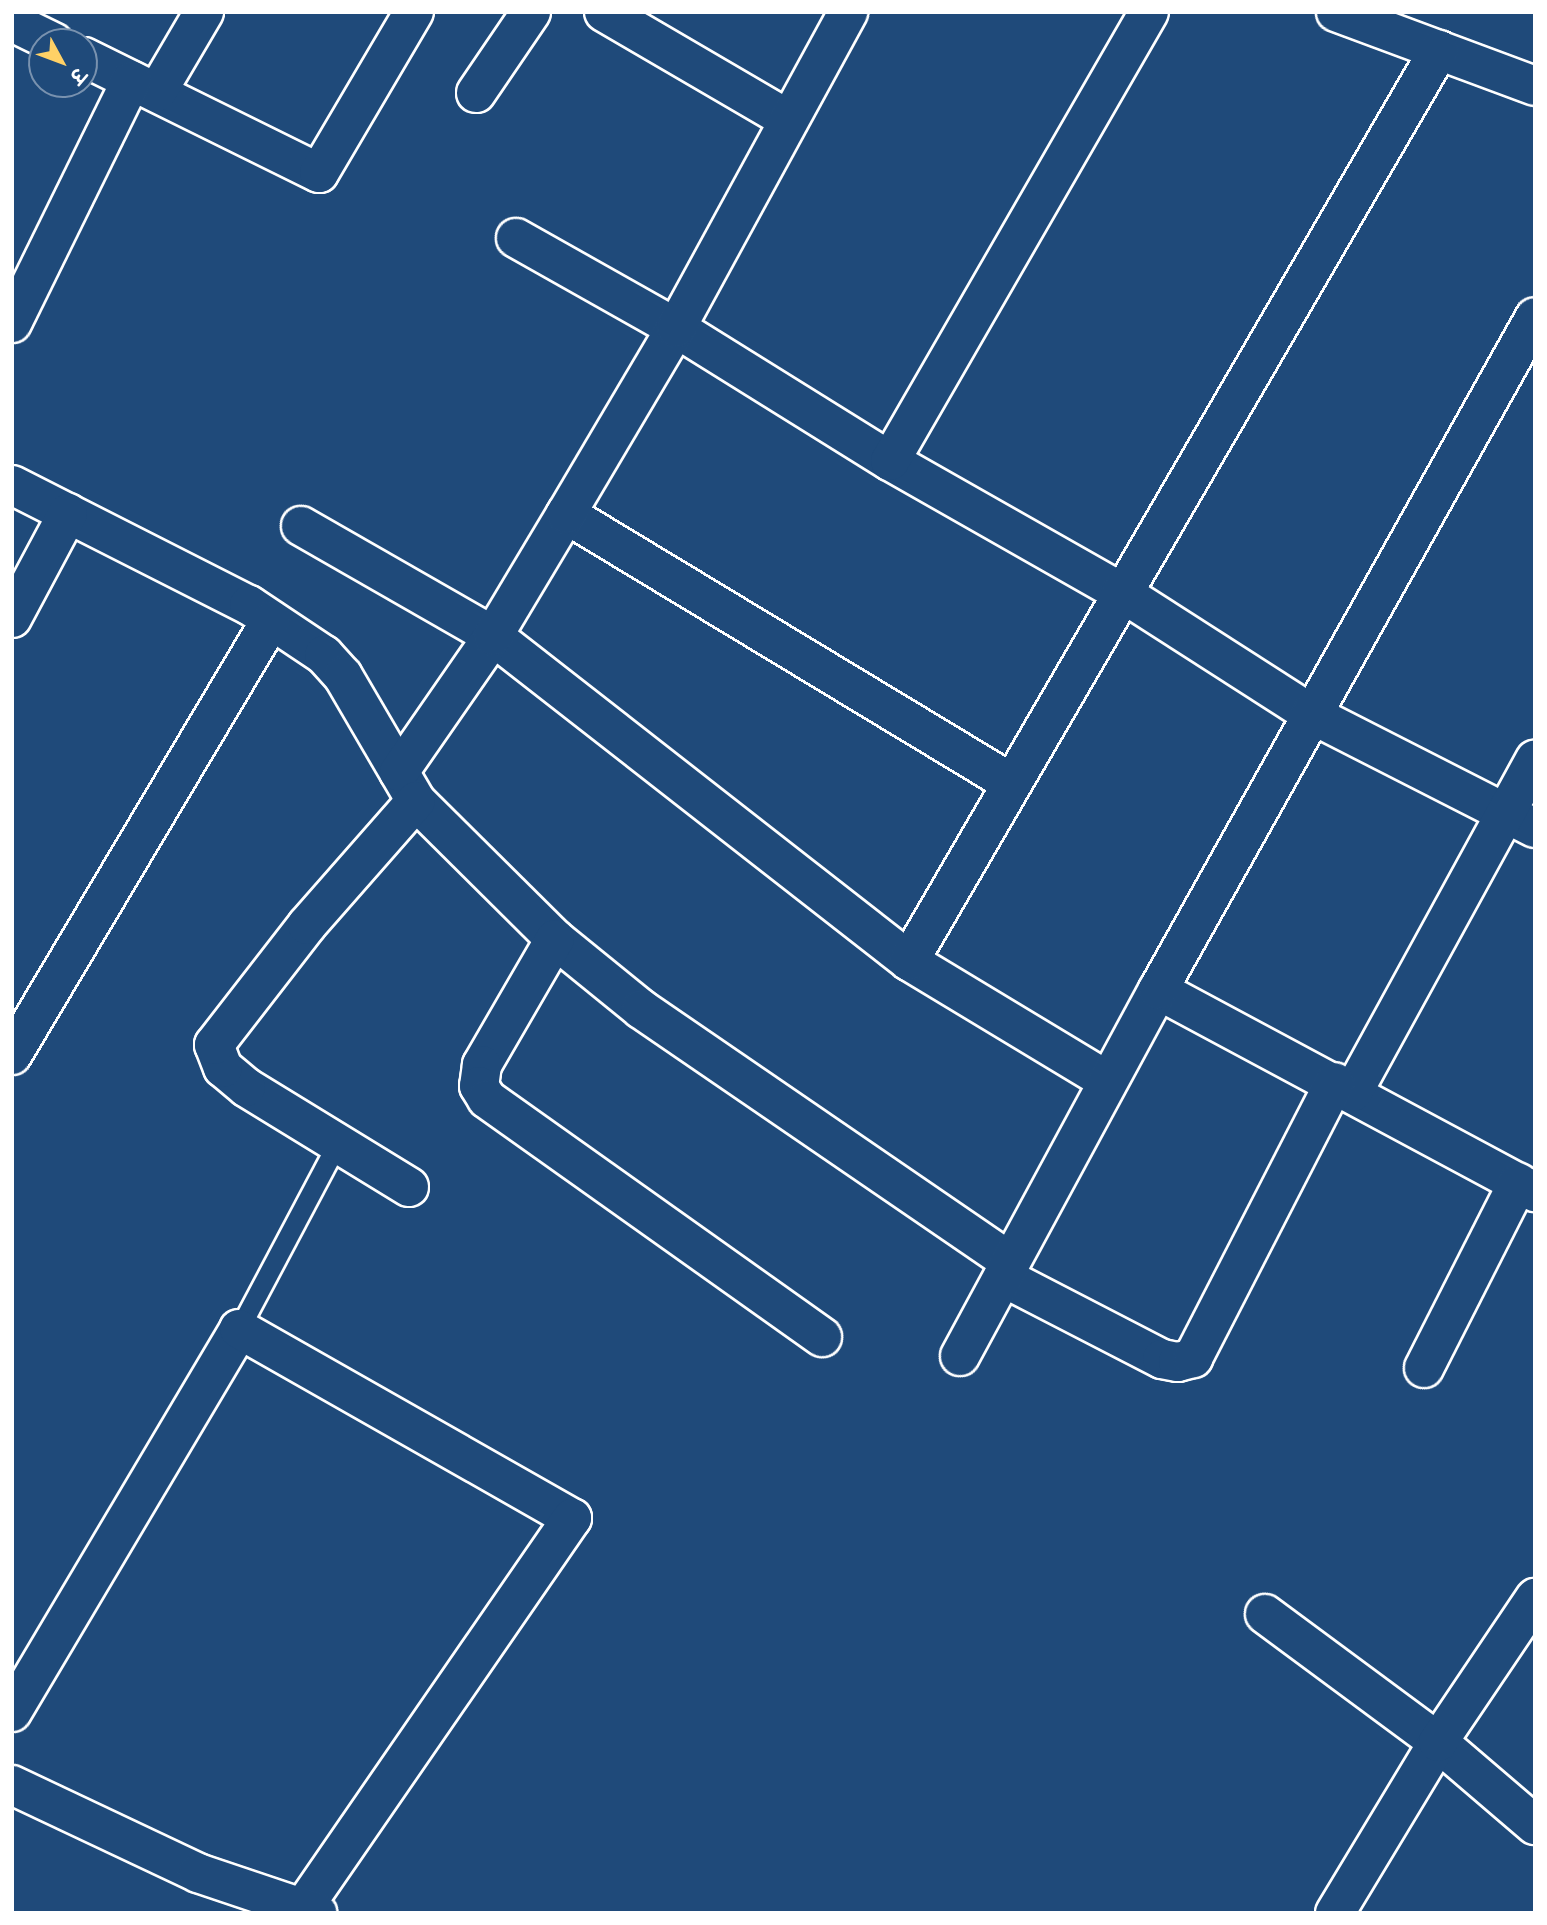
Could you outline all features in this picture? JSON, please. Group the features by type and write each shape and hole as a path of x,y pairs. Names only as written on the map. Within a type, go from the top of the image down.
{"street":[{"path":"12,323 144,86 204,12"},
{"path":"98,64 319,173 414,12"},
{"path":"476,93 531,12"},
{"path":"604,12 789,120"},
{"path":"409,1187 246,1087 223,1068 214,1045 307,925 408,787 493,636 676,328 848,12"},
{"path":"890,461 1149,12"},
{"path":"1336,12 1535,86"},
{"path":"12,22 28,30"},
{"path":"909,961 1438,50"},
{"path":"516,238 676,328 890,461 1121,592 1311,714 1520,821"},
{"path":"960,1356 1158,990 1535,317"},
{"path":"12,485 271,620 324,655 344,676 408,787 555,939 641,1009 1007,1269 1162,1359 1178,1362 1193,1358 1344,1087 1520,821 1535,760"},
{"path":"12,618 68,513"},
{"path":"566,514 1011,783"},
{"path":"301,526 493,636 909,961 1108,1082"},
{"path":"12,1055 22,1016 271,620"},
{"path":"555,939 482,1065 479,1086 486,1099 822,1337"},
{"path":"1158,990 1344,1087 1526,1187 1424,1368"},
{"path":"12,1712 239,1329 572,1518 310,1910 198,1873 12,1785"},
{"path":"1335,1913 1438,1742 1535,1598"},
{"path":"1265,1614 1438,1742 1535,1825"}],"lane":[{"path":"239,1329 337,1144"}]}
